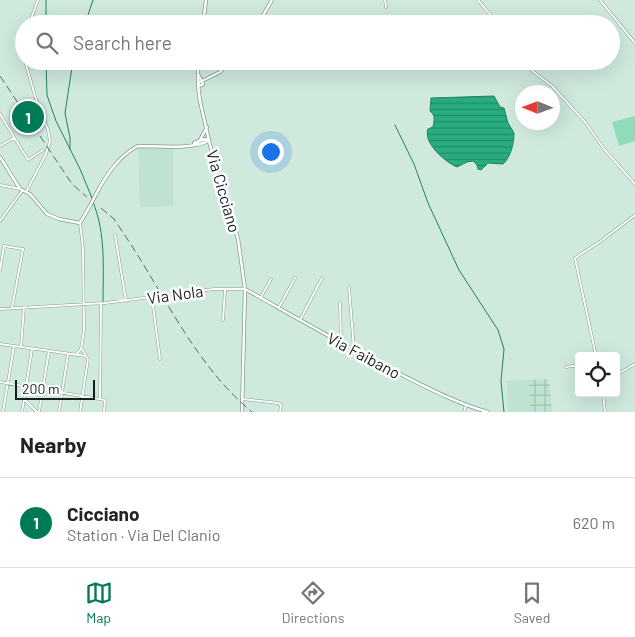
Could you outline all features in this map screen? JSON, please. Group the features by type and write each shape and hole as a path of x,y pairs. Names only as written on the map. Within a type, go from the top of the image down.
{"street":[{"path":"32,15 38,0"},
{"path":"204,15 206,0"},
{"path":"263,15 272,0"},
{"path":"385,0 386,7"},
{"path":"478,0 490,15"},
{"path":"600,0 612,15"},
{"path":"620,25 635,43"},
{"path":"26,192 50,142 48,130 27,70"},
{"name":"Via Cicciano","path":"198,70 201,83 199,95 210,145 238,239 245,288 242,412"},
{"path":"201,83 222,70"},
{"path":"532,70 552,86 585,122 604,150 635,184"},
{"path":"0,114 28,160 43,150"},
{"path":"201,142 207,127"},
{"path":"0,146 14,138"},
{"path":"76,355 81,349 84,330 80,223 108,174 118,161 138,146 191,145 209,140"},
{"path":"201,142 210,145"},
{"path":"0,157 21,190"},
{"path":"0,185 26,192 32,196 47,214 59,219 80,223"},
{"path":"0,221 21,190"},
{"path":"595,352 574,258 601,241 635,215"},
{"path":"116,235 126,301"},
{"path":"0,270 4,246 22,249 12,308"},
{"path":"278,307 295,278"},
{"path":"300,320 322,278"},
{"path":"261,297 271,279"},
{"name":"Via Nola","path":"101,304 245,288"},
{"name":"Via Faibano","path":"245,288 341,344 431,390 488,412"},
{"path":"349,288 354,350"},
{"path":"224,320 225,289"},
{"path":"152,298 160,360"},
{"path":"340,303 341,344"},
{"path":"0,309 101,304 100,399"},
{"path":"21,347 24,308"},
{"path":"0,344 86,356"},
{"path":"4,412 14,346"},
{"path":"22,412 32,349"},
{"path":"80,412 88,359 81,349"},
{"path":"38,412 49,351"},
{"path":"59,412 68,354"},
{"path":"620,373 635,364"},
{"path":"566,367 575,365"},
{"path":"0,382 26,388 105,400 104,412"},
{"path":"603,397 605,412"},
{"path":"24,399 38,412"},
{"path":"242,399 281,404 280,412"},
{"path":"464,412 466,405"}],"shaded area":[{"path":"494,96 500,107 504,108 508,123 514,133 512,150 506,161 503,164 488,163 481,170 478,169 473,161 457,167 447,161 432,146 427,134 428,129 433,127 434,120 434,116 430,111 431,98"},
{"path":"635,116 635,141 619,146 612,122"},
{"path":"173,147 173,206 140,207 138,148 163,149"},
{"path":"549,379 552,412 530,412 529,380"},
{"path":"529,380 530,412 508,412 507,381"}],"waterway":[{"path":"46,0 46,15"},
{"path":"88,15 93,0"},
{"path":"46,70 47,95 56,121 92,198"},
{"path":"70,149 70,138 65,113 72,70"},
{"path":"395,125 414,164 428,203 459,270 498,330 504,349 501,381 504,412"},
{"path":"93,202 102,239 103,302"}],"railway":[{"path":"0,76 72,184 87,197"},
{"path":"101,208 114,219 197,351 232,393 252,412"}],"place":[{"name":"Cicciano","path":"28,117"}]}
